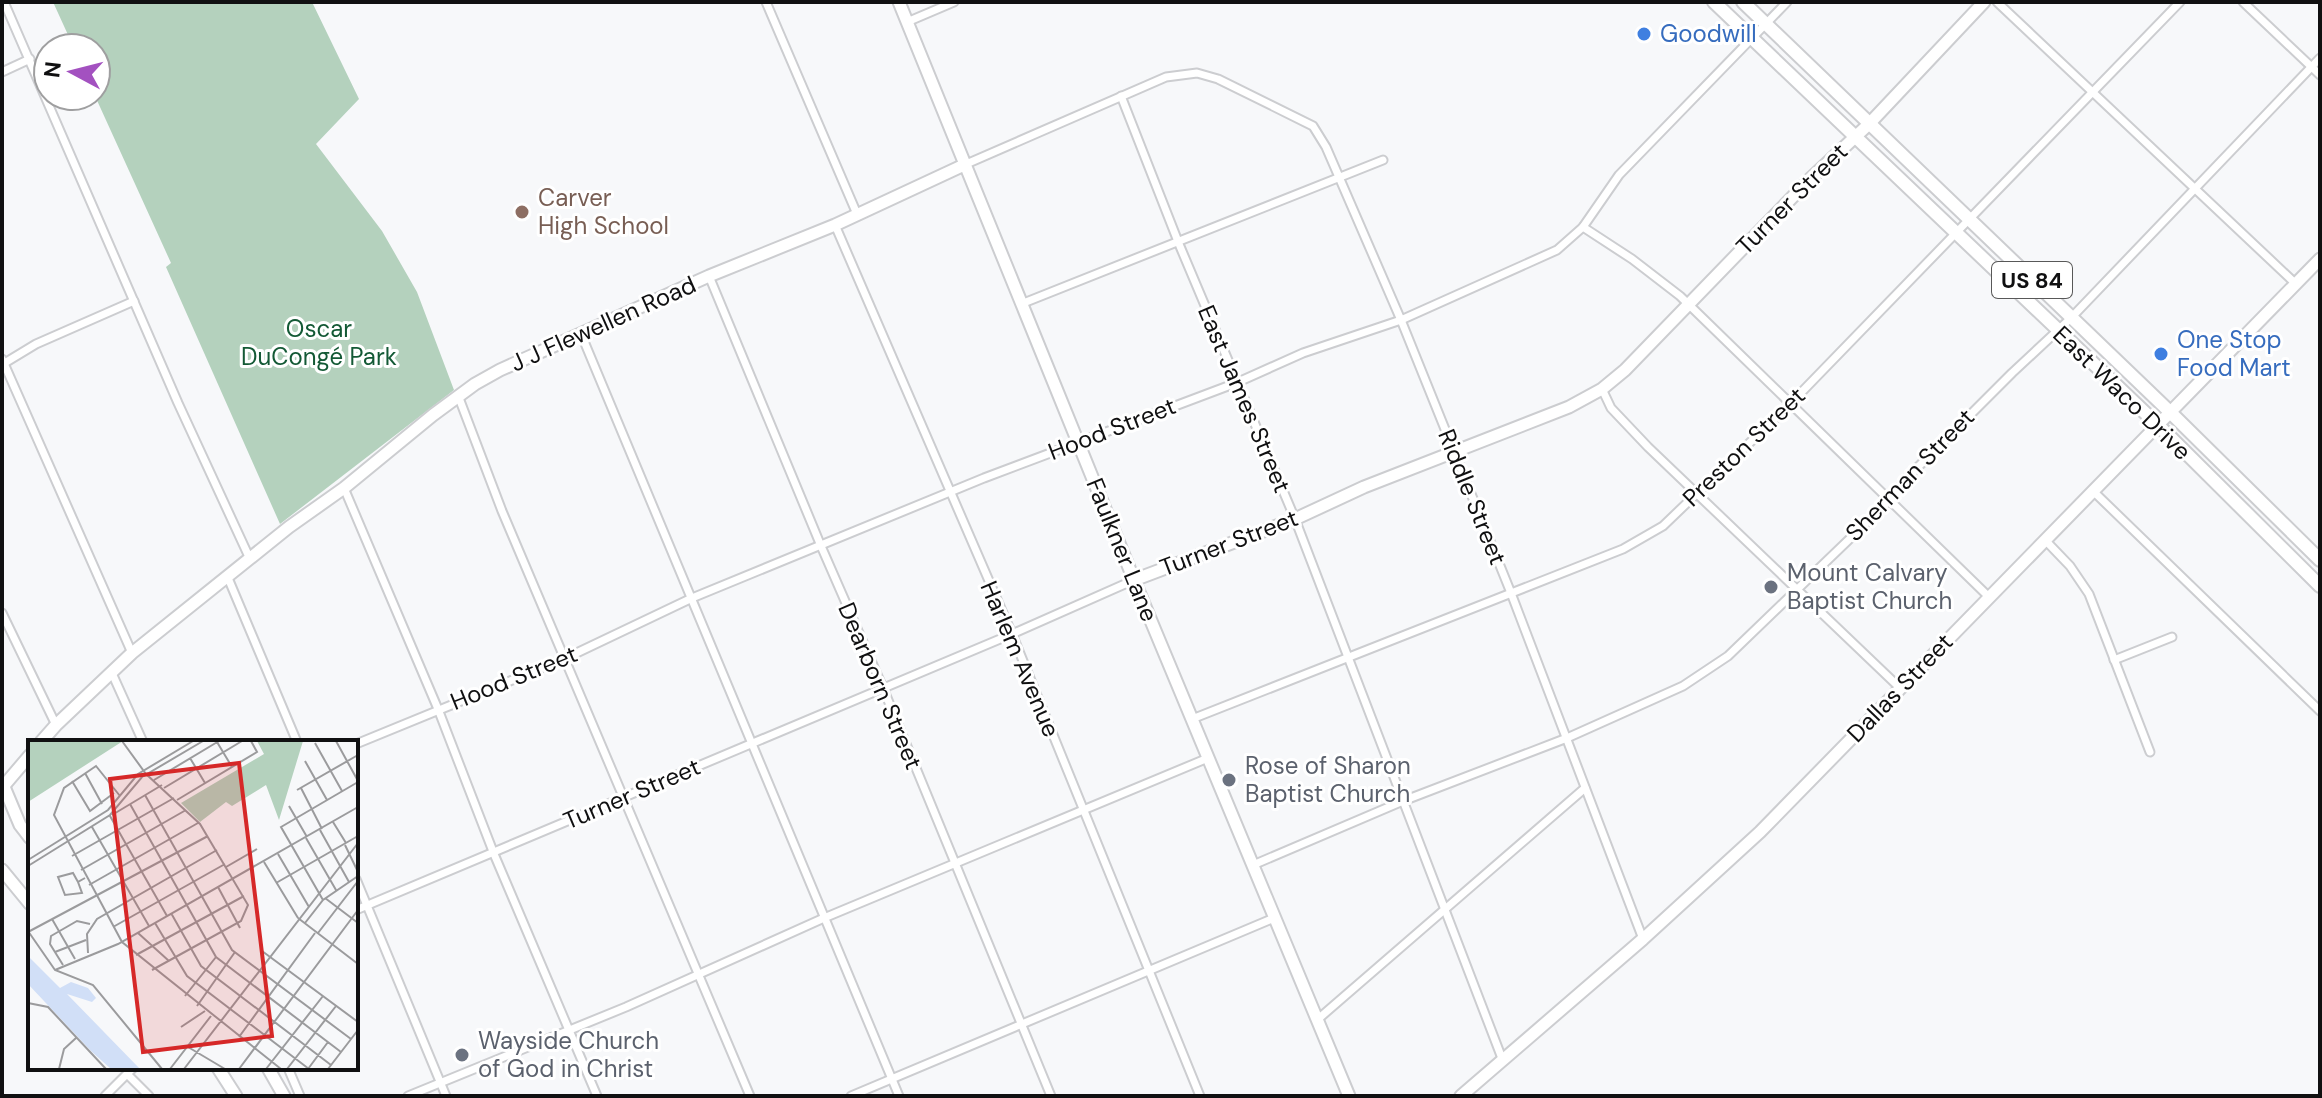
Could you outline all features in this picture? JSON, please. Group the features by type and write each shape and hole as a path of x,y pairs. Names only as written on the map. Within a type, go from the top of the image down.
{"main road":[{"name":"East Waco Drive","path":"1714,2 2159,426 2320,586"},
{"name":"East Waco Drive","path":"1743,2 2320,560"}],"street":[{"path":"4,2 250,559"},
{"path":"766,2 857,214"},
{"name":"Faulkner Lane","path":"899,2 1134,580 1349,1096"},
{"path":"907,22 954,2"},
{"name":"Hood Street","path":"358,743 566,658 692,598 1079,441 1236,383 1303,353 1401,320 1550,253 1583,227 1619,175 1787,2"},
{"name":"Turner Street","path":"358,909 1134,580 1295,519 1364,487 1569,407 1602,389 1625,370 1869,124 1984,2"},
{"path":"1997,2 2296,284"},
{"name":"Preston Street","path":"1192,719 1638,542 1663,526 1791,403 2180,2"},
{"path":"2243,2 2320,75"},
{"name":"Sherman Street","path":"1253,865 1403,801 1567,738 1694,678 1728,656 1891,499 1916,469 2071,318 2320,58"},
{"path":"2,72 30,59"},
{"name":"J J Flewellen Road","path":"43,740 132,653 433,415 500,370 1166,77 1197,73 1251,94"},
{"name":"Riddle Street","path":"1251,94 1313,126 1340,176 1511,593 1643,939"},
{"name":"East James Street","path":"1121,96 1236,383 1295,519 1503,1061"},
{"path":"1021,304 1179,244 1383,160"},
{"name":"Harlem Avenue","path":"835,225 1012,634 1200,1096"},
{"path":"1583,227 1632,259 1688,304 1989,597"},
{"name":"Dallas Street","path":"1461,1096 1643,939 1760,832 2320,259"},
{"name":"Dearborn Street","path":"709,276 1051,1096"},
{"path":"132,653 3,362 134,301"},
{"path":"581,334 899,1096"},
{"path":"1602,389 1611,408 1695,493 1900,688"},
{"path":"459,398 502,511 750,1096"},
{"path":"344,488 597,1096"},
{"path":"2093,491 2320,711"},
{"path":"2045,540 2070,566 2089,594 2150,752"},
{"path":"228,578 296,740"},
{"path":"2,613 56,725"},
{"path":"2114,660 2172,637"},
{"path":"111,671 142,740"},
{"path":"28,757 3,785 20,825 28,835"},
{"path":"408,1096 1208,758"},
{"path":"1317,1020 1585,788"},
{"path":"2,870 28,902"},
{"path":"358,884 446,1096"},
{"path":"851,1096 1274,918"},
{"path":"219,1070 236,1096"},
{"path":"269,1070 284,1096"},
{"path":"289,1070 300,1096"},
{"path":"105,1096 131,1072 149,1096"}],"green space":[{"name":"Oscar DuCongé Park","path":"53,2 312,2 359,99 316,144 382,231 417,292 454,390 280,524 166,267 171,263 102,112 112,112 112,32 67,32"}],"place":[{"name":"Goodwill","path":"1644,34"},
{"name":"Carver High School","path":"522,212"},
{"name":"One Stop Food Mart","path":"2161,354"},
{"name":"Mount Calvary Baptist Church","path":"1771,587"},
{"name":"Rose of Sharon Baptist Church","path":"1229,780"},
{"name":"Wayside Church of God in Christ","path":"462,1055"}]}
